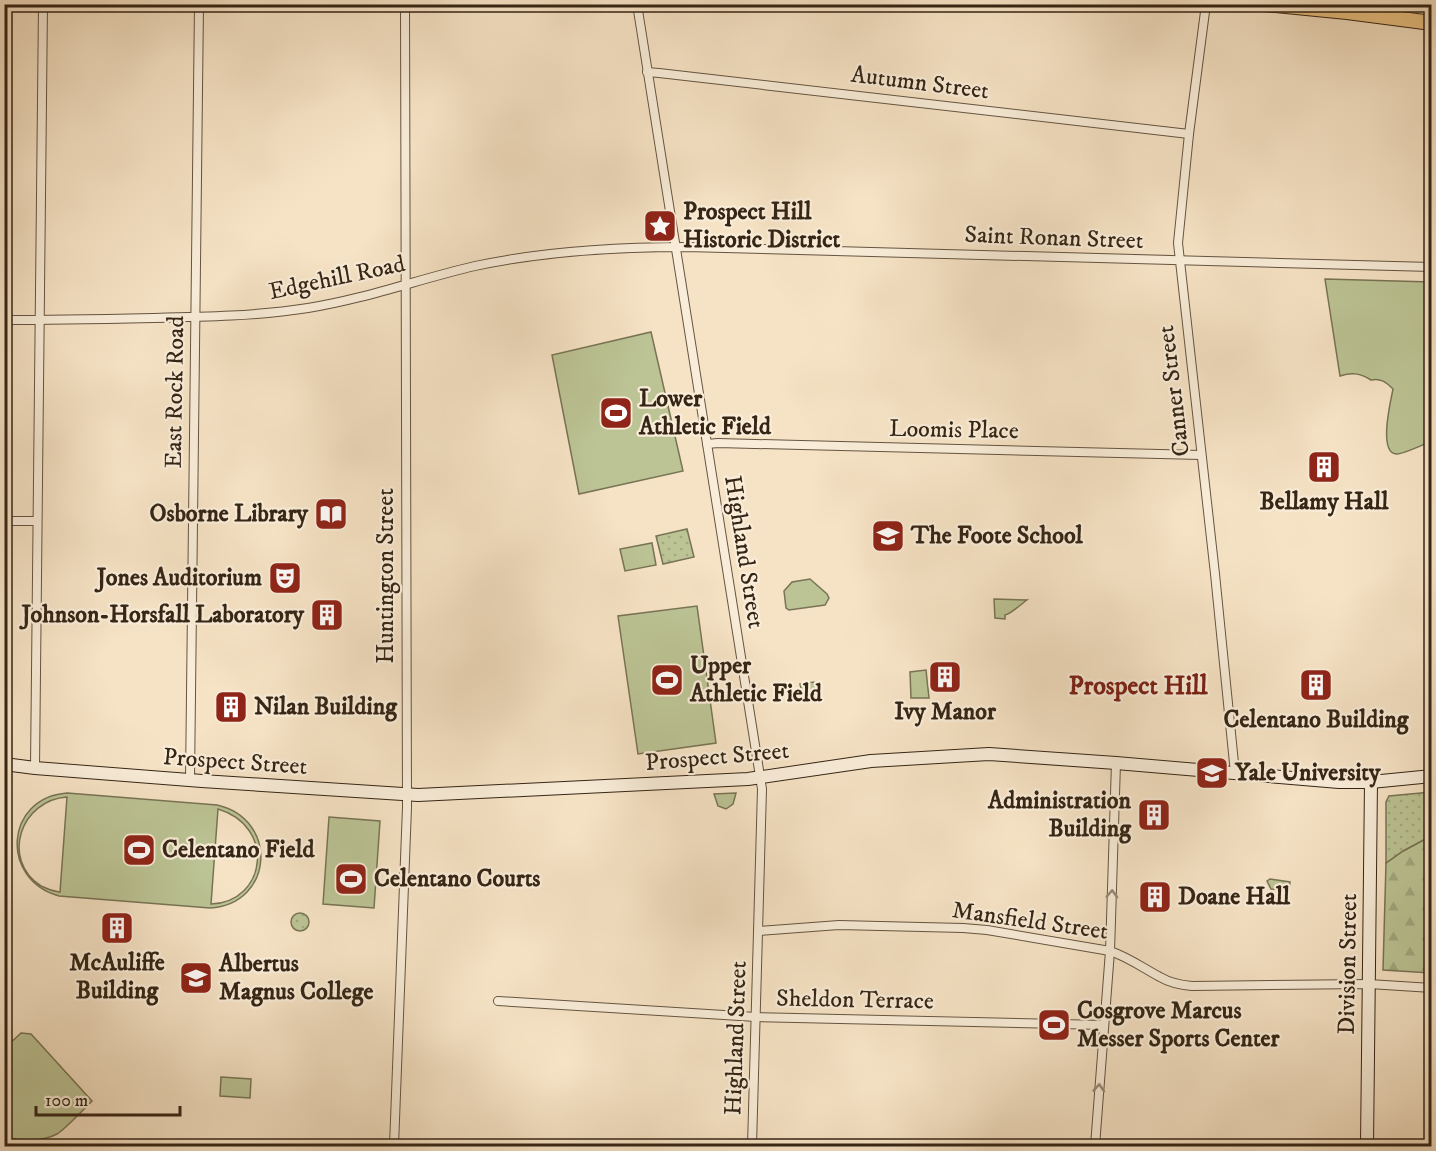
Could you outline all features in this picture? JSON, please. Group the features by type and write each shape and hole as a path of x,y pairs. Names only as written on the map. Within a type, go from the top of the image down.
{"main road":[{"path":"1264,4 1348,8 1431,23"},
{"name":"Prospect Street","path":"4,764 190,780 418,795 760,777 871,761 1007,754 1339,782 1371,782 1431,776"},
{"name":"Division Street","path":"1367,1146 1371,782"}],"street":[{"path":"35,768 43,4"},
{"name":"East Rock Road","path":"190,780 199,4"},
{"name":"Huntington Street","path":"394,1146 406,794 405,4"},
{"name":"Highland Street","path":"637,4 762,789 752,1146"},
{"name":"Canner Street","path":"1206,4 1178,243 1235,773"},
{"name":"Autumn Street","path":"647,72 1189,134"},
{"name":"Edgehill Road","path":"4,320 251,315 308,308 353,299 474,266 538,255 610,248 675,247"},
{"name":"Saint Ronan Street","path":"675,247 1431,267"},
{"name":"Loomis Place","path":"707,444 1201,455"},
{"path":"4,521 37,521"},
{"path":"1095,1146 1110,951 1116,763"},
{"name":"Mansfield Street","path":"759,932 839,925 963,928 1110,951 1120,954 1161,978 1177,984 1192,986 1369,984 1431,988"},
{"name":"Sheldon Terrace","path":"498,1001 756,1017 1104,1025"},
{"path":"394,1146 408,1146"}],"green space":[{"path":"1325,279 1431,282 1431,442 1399,454 1391,451 1388,445 1387,425 1393,389 1383,381 1371,380 1360,375 1340,376"},
{"name":"Lower Athletic Field","path":"651,332 683,471 579,494 552,355"},
{"path":"687,529 694,557 663,564 656,536"},
{"path":"652,543 656,565 625,571 620,549"},
{"path":"810,579 827,594 829,598 825,605 789,610 786,608 784,591 792,582"},
{"path":"994,599 1027,600 1005,615 1005,619 995,618"},
{"name":"Upper Athletic Field","path":"697,606 716,743 638,754 618,616"},
{"path":"926,670 929,698 911,698 910,672"},
{"path":"814,682 816,697 803,699 800,684"},
{"path":"1431,792 1431,836 1386,863 1386,802 1389,796"},
{"name":"Celentano Field","path":"67,793 217,805 237,813 251,826 259,843 261,860 257,877 247,892 231,903 210,908 59,896 40,887 26,874 19,858 17,840 21,824 31,809 46,798","holes":["67,797 60,892 59,892 41,886 28,875 21,861 19,847 21,832 28,819 38,808 51,801","218,809 237,818 249,831 256,846 257,862 253,878 244,891 230,900 211,904"]},
{"path":"736,793 733,804 726,809 718,806 714,794"},
{"name":"Celentano Courts","path":"329,817 380,821 374,908 323,904"},
{"path":"1431,836 1431,973 1383,970 1386,863"},
{"path":"1270,879 1290,882 1289,890 1271,889 1267,881"},
{"path":"300,913 306,916 309,922 306,928 300,931 294,928 291,922 294,916"},
{"path":"21,1033 31,1034 92,1101 57,1134 38,1140 5,1137 5,1048"},
{"path":"221,1077 251,1079 250,1098 220,1096"}],"place":[{"name":"Prospect Hill Historic District","path":"660,226"},
{"name":"Lower Athletic Field","path":"616,413"},
{"name":"Bellamy Hall","path":"1324,467"},
{"name":"Osborne Library","path":"331,514"},
{"name":"The Foote School","path":"888,536"},
{"name":"Jones Auditorium","path":"285,578"},
{"name":"Johnson-Horsfall Laboratory","path":"327,615"},
{"name":"Ivy Manor","path":"945,677"},
{"name":"Upper Athletic Field","path":"667,680"},
{"name":"Celentano Building","path":"1316,685"},
{"name":"Nilan Building","path":"231,707"},
{"name":"Yale University","path":"1212,773"},
{"name":"Administration Building","path":"1154,815"},
{"name":"Celentano Field","path":"139,850"},
{"name":"Celentano Courts","path":"351,879"},
{"name":"Doane Hall","path":"1155,897"},
{"name":"McAuliffe Building","path":"117,928"},
{"name":"Albertus Magnus College","path":"196,978"},
{"name":"Cosgrove Marcus Messer Sports Center","path":"1054,1025"}],"district":[{"name":"Prospect Hill","path":"1138,686"}]}
